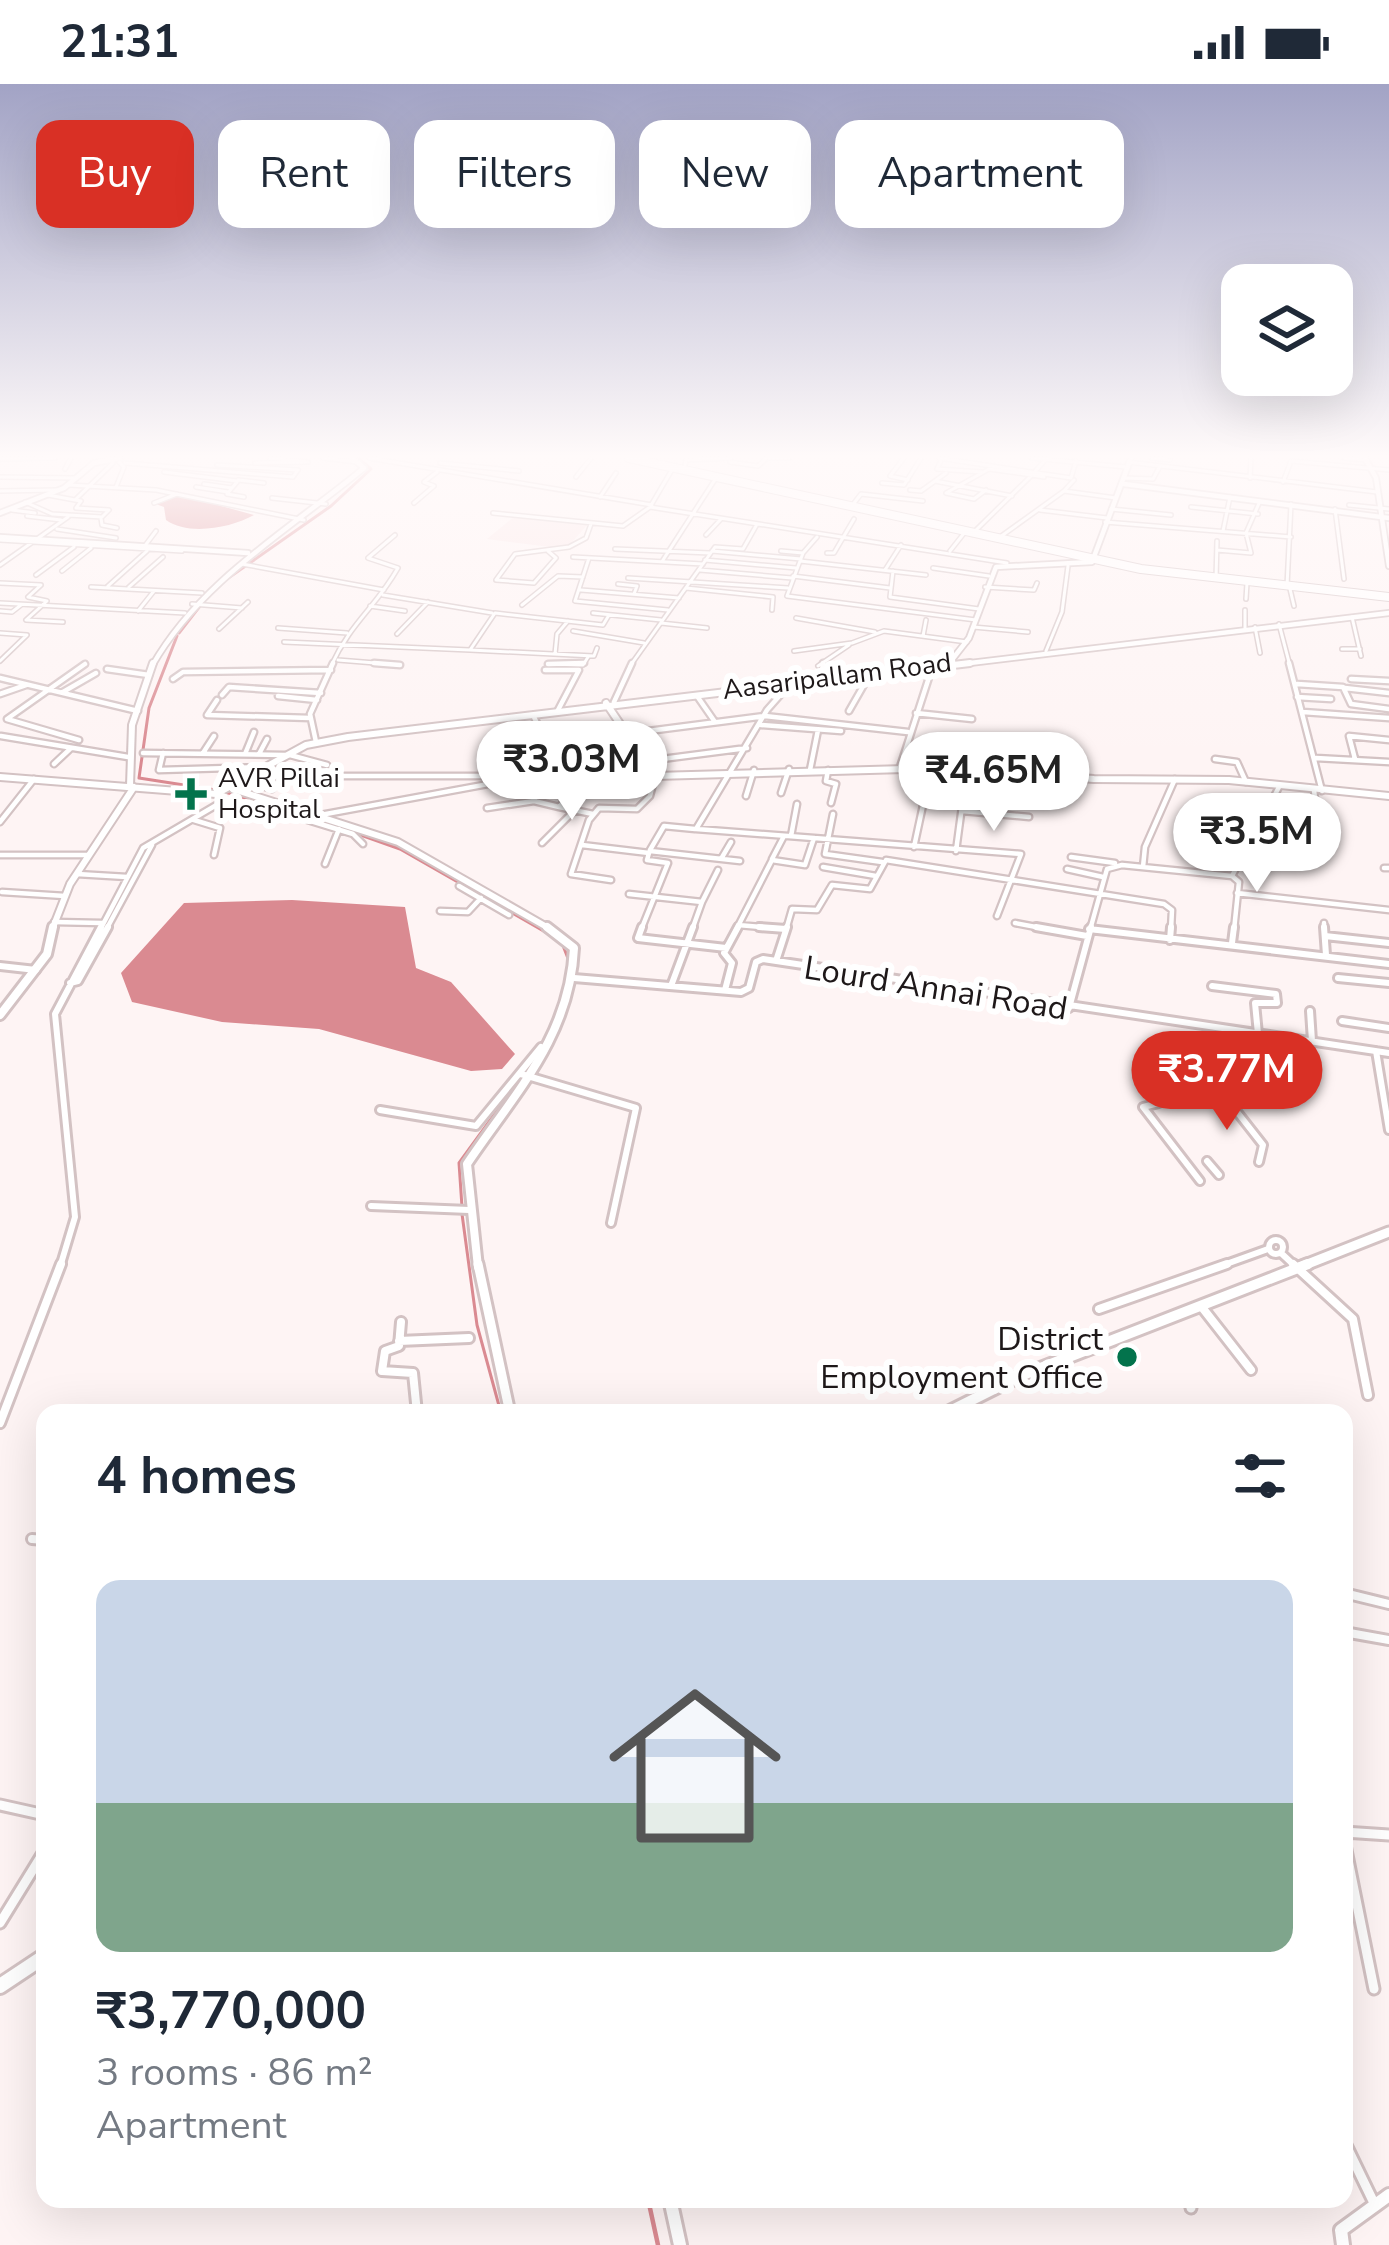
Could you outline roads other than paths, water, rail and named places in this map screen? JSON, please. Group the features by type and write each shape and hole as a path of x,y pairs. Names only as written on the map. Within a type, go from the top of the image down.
{"highway":[{"path":"1095,559 1216,579 1389,598"}],"main road":[{"path":"969,1404 1020,1376 1389,1232"},
{"path":"0,1986 36,1962"}],"street":[{"path":"36,575 57,559"},
{"path":"62,571 78,559"},
{"path":"105,588 135,559"},
{"path":"126,590 161,559"},
{"path":"0,1015 36,970 52,942 64,896 132,787 128,757 160,642 202,593 249,559"},
{"path":"316,742 310,718 347,634 399,566 368,559"},
{"path":"511,559 496,580 534,583 555,559"},
{"path":"589,559 575,602 670,610"},
{"path":"604,559 702,564 800,560"},
{"path":"611,880 571,874 593,814 599,808 637,809 650,796 655,776 610,703 622,676 706,559"},
{"path":"787,559 926,575"},
{"path":"885,570 892,559"},
{"path":"987,559 1068,566 1095,559"},
{"path":"1216,579 1217,559"},
{"path":"1290,559 1294,606"},
{"path":"1341,559 1344,579"},
{"path":"787,596 800,560"},
{"path":"242,563 495,613 603,626 609,615"},
{"path":"840,582 846,563"},
{"path":"948,663 967,642 989,576 1007,563"},
{"path":"702,564 749,574 890,588"},
{"path":"1046,651 1062,612 1068,566"},
{"path":"933,568 989,576"},
{"path":"893,571 893,598 979,609"},
{"path":"744,584 749,574"},
{"path":"522,605 558,575 584,577"},
{"path":"628,578 788,588"},
{"path":"0,583 41,585 28,597 46,599 26,620 63,622"},
{"path":"985,587 1034,590 1037,583"},
{"path":"1246,599 1247,583"},
{"path":"618,584 638,586 634,594"},
{"path":"91,587 202,593"},
{"path":"686,588 787,596 1028,632"},
{"path":"581,590 679,598"},
{"path":"137,612 154,591"},
{"path":"772,610 774,597"},
{"path":"220,629 248,602"},
{"path":"397,634 428,602"},
{"path":"192,604 242,608"},
{"path":"0,607 12,612 21,605 185,614"},
{"path":"370,606 405,611"},
{"path":"1245,610 1245,628"},
{"path":"470,650 495,613"},
{"path":"593,613 707,628"},
{"name":"Aasaripallam Road","path":"224,791 316,742 792,681 1389,613"},
{"path":"1342,650 1360,652 1352,617"},
{"path":"796,618 967,642"},
{"path":"922,636 926,620"},
{"path":"555,654 557,634 568,621"},
{"path":"1279,624 1316,758 1321,841 1314,842 1314,853"},
{"path":"1256,627 1260,653"},
{"path":"278,628 347,634"},
{"path":"573,631 645,643"},
{"path":"0,633 27,635 0,661"},
{"path":"821,678 818,666 852,643 878,633"},
{"path":"284,641 589,656"},
{"path":"794,651 852,643"},
{"path":"558,710 597,647"},
{"path":"338,660 400,665"},
{"path":"79,740 7,719 85,664"},
{"path":"900,767 933,665"},
{"path":"547,667 581,667"},
{"path":"107,669 148,675"},
{"path":"173,679 180,672 331,670"},
{"path":"63,692 96,673"},
{"path":"849,711 870,673"},
{"path":"0,678 138,711"},
{"path":"1351,680 1389,681"},
{"path":"696,829 765,716 792,681"},
{"path":"0,694 13,694 29,683"},
{"path":"1295,684 1389,693"},
{"path":"310,718 207,715 229,687 321,693"},
{"path":"1343,688 1351,704 1389,709"},
{"path":"695,693 715,722"},
{"path":"278,696 317,700"},
{"path":"1298,697 1330,699"},
{"path":"916,712 972,719"},
{"path":"1303,712 1389,718"},
{"path":"532,713 547,744"},
{"path":"493,752 765,716 908,733"},
{"path":"761,725 841,731"},
{"path":"810,770 818,730"},
{"path":"23,740 38,731"},
{"path":"244,754 254,732"},
{"path":"1,736 128,757"},
{"path":"203,753 214,736"},
{"path":"1355,759 1349,736 1389,740"},
{"path":"1004,772 1010,738"},
{"path":"259,754 267,739"},
{"path":"315,816 542,775 747,748"},
{"path":"941,768 945,748"},
{"path":"54,764 70,749"},
{"path":"506,749 510,776"},
{"path":"163,753 159,770 269,766"},
{"path":"214,769 218,753"},
{"path":"143,754 289,755 327,765"},
{"path":"1316,758 1389,762"},
{"path":"1215,759 1234,760 1246,782"},
{"path":"266,802 269,788 286,776 655,776 900,767 1246,782 1389,796"},
{"path":"914,847 931,768"},
{"path":"781,793 789,769"},
{"path":"746,796 754,770"},
{"path":"828,770 826,781 836,784 831,803"},
{"path":"534,801 542,775"},
{"path":"0,777 224,791 302,814 362,838 363,844"},
{"path":"559,807 586,777"},
{"path":"0,822 34,779"},
{"path":"1143,867 1151,828 1175,779"},
{"path":"1232,875 1279,787"},
{"path":"103,924 148,843 225,800 224,791"},
{"path":"956,851 963,799"},
{"path":"0,1423 45,1317 75,1217 55,1014 147,850 193,819 235,800"},
{"path":"487,808 534,801 593,814"},
{"path":"252,803 266,802"},
{"path":"726,948 787,836 797,804"},
{"path":"542,843 574,811"},
{"path":"962,811 1029,817"},
{"path":"302,814 398,842 572,943 574,979 560,1033 526,1076 474,1126 380,1110"},
{"path":"833,814 825,854 1170,907 1169,940"},
{"path":"193,819 220,828 214,855"},
{"path":"726,948 638,938 668,863 647,860 664,826 1021,854 998,916"},
{"path":"1193,828 1250,839"},
{"path":"325,864 340,830"},
{"path":"772,860 805,865 814,838"},
{"path":"1196,839 1326,854"},
{"path":"721,859 731,842"},
{"path":"582,845 740,861"},
{"path":"929,867 938,849"},
{"path":"0,855 88,855"},
{"path":"1071,857 1232,875 1239,880 1232,943"},
{"path":"776,961 792,909 816,911 832,885 869,890 882,862"},
{"path":"1069,1008 1103,877 1107,869 1122,865"},
{"path":"823,867 876,876"},
{"path":"1067,869 1103,877"},
{"path":"671,986 718,870"},
{"path":"76,874 127,877"},
{"path":"459,886 509,915"},
{"path":"2,892 64,896"},
{"path":"1237,893 1389,910"},
{"path":"629,894 702,902"},
{"path":"440,910 468,912 493,895"},
{"path":"54,922 103,924"},
{"path":"1015,923 1232,943 1389,964"},
{"path":"1324,923 1326,955"},
{"path":"738,926 786,928"},
{"path":"1324,936 1389,943"},
{"path":"574,979 725,990 732,963 726,948"},
{"name":"Lourd Annai Road","path":"725,990 745,991 756,962 776,961 1389,1053"},
{"path":"0,966 36,970"},
{"path":"1338,978 1389,983"},
{"path":"1212,986 1276,994 1277,1003 1255,1003 1258,1034"},
{"path":"1310,1011 1312,1041"},
{"path":"1342,1021 1389,1028"},
{"path":"508,1404 469,1210 466,1164 513,1101 552,1025"},
{"path":"1376,1051 1389,1130"},
{"path":"526,1076 636,1108 611,1222"},
{"path":"1223,1094 1264,1145 1259,1162"},
{"path":"502,1098 513,1101"},
{"path":"1159,1103 1143,1107 1200,1180"},
{"path":"1207,1161 1219,1175"},
{"path":"371,1206 469,1210"},
{"path":"1099,1309 1268,1249 1268,1241 1276,1242 1284,1246 1281,1252 1295,1269 1353,1319 1368,1395"},
{"path":"1202,1306 1251,1370"},
{"path":"400,1322 397,1348 385,1351 382,1371 413,1373 416,1404"},
{"path":"399,1341 469,1338"},
{"path":"32,1539 36,1539"},
{"path":"1353,1595 1389,1604"},
{"path":"1353,1634 1389,1640"},
{"path":"0,1805 36,1813"},
{"path":"1353,1836 1389,1835"},
{"path":"0,1924 36,1865"},
{"path":"1353,1882 1374,1989"},
{"path":"1353,2159 1376,2206"},
{"path":"1343,2245 1341,2230 1389,2195"},
{"path":"672,2208 680,2245"}],"waterway":[{"path":"224,581 256,559"},
{"path":"179,633 200,606"},
{"path":"177,636 149,708 139,778 216,790"},
{"path":"225,792 264,804"},
{"path":"268,805 298,815"},
{"path":"302,816 346,830"},
{"path":"355,833 400,849 484,897"},
{"path":"488,899 554,937"},
{"path":"562,943 569,961"},
{"path":"510,1094 519,1084"},
{"path":"462,1207 459,1163 502,1104"},
{"path":"462,1214 477,1325 499,1404"},
{"path":"650,2208 658,2245"}],"place":[{"name":"AVR Pillai Hospital","path":"191,794"},
{"name":"District Employment Office","path":"1127,1357"}]}
